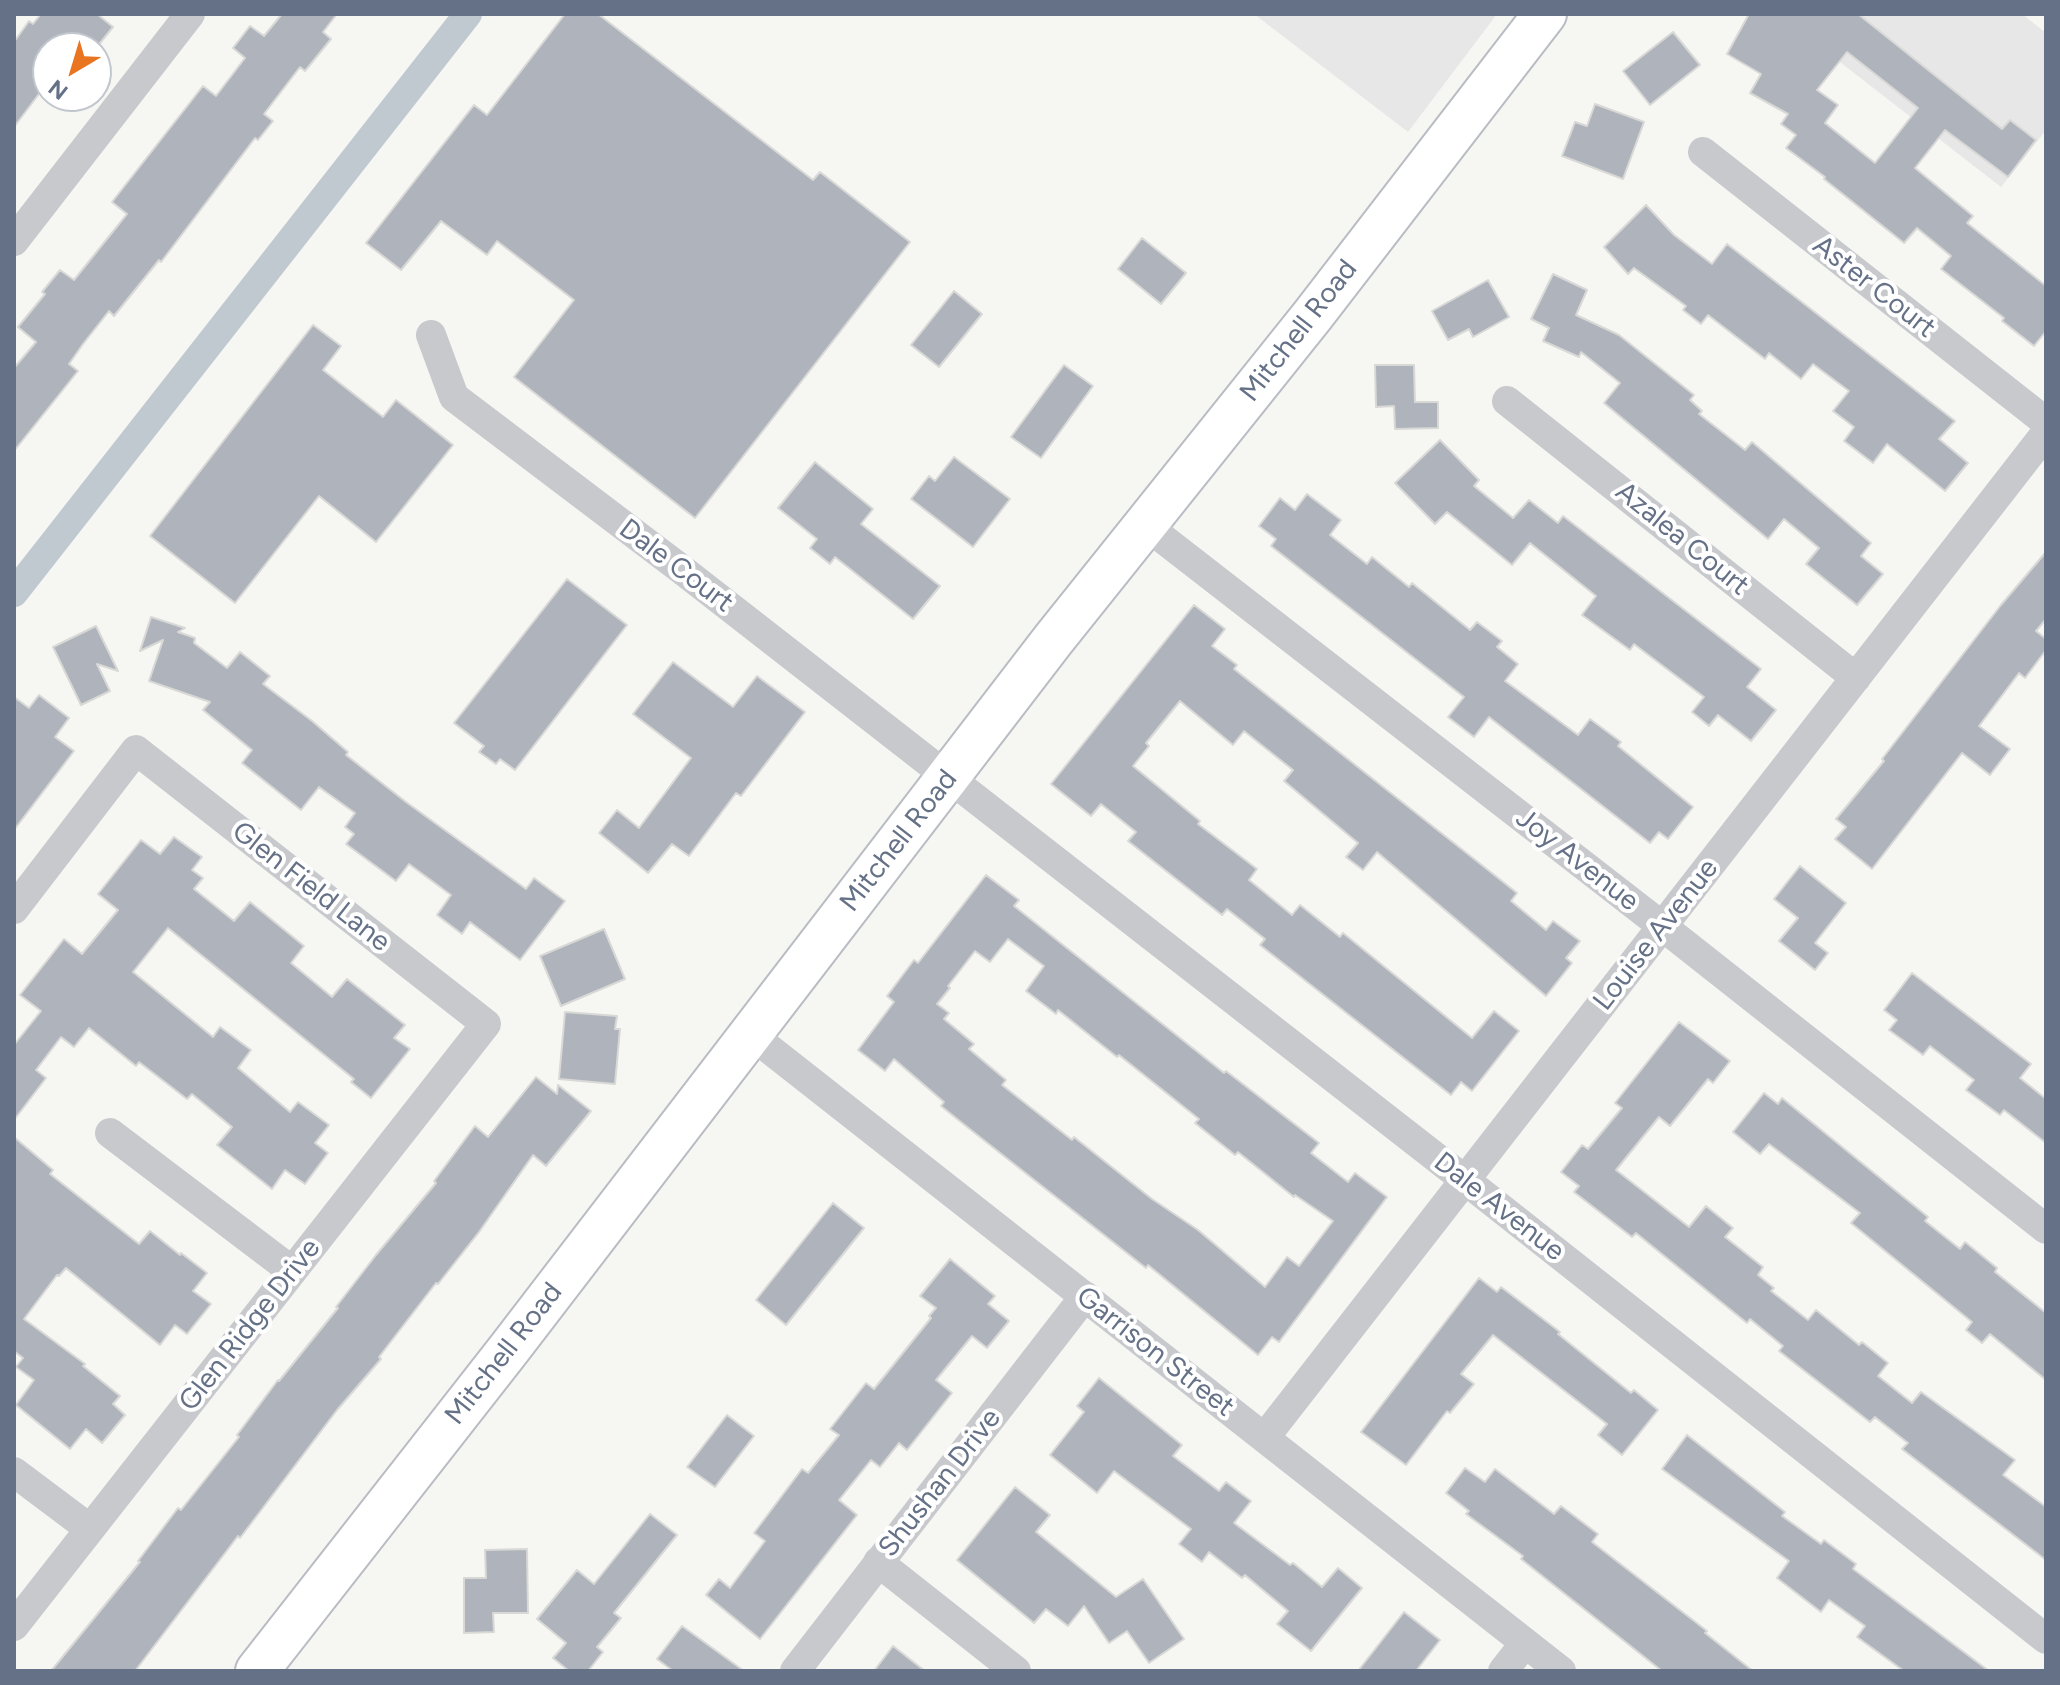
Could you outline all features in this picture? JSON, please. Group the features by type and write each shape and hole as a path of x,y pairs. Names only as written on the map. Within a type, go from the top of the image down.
{"main road":[{"name":"Mitchell Road","path":"257,1671 1144,524 1313,315 1545,14"}],"street":[{"path":"14,241 190,14"},
{"name":"Aster Court","path":"1703,152 2046,422"},
{"name":"Dale Court","path":"431,335 454,397 949,778"},
{"name":"Azalea Court","path":"1507,401 1856,678"},
{"name":"Louise Avenue","path":"1265,1437 2046,433"},
{"name":"Joy Avenue","path":"1144,524 2046,1229"},
{"name":"Glen Field Lane","path":"14,909 136,750 486,1024"},
{"name":"Dale Avenue","path":"949,778 2046,1639"},
{"name":"Glen Ridge Drive","path":"14,1626 486,1024"},
{"name":"Garrison Street","path":"749,1033 1561,1671"},
{"path":"110,1133 292,1271"},
{"name":"Shushan Drive","path":"795,1671 1085,1296"},
{"path":"14,1472 90,1529"},
{"path":"878,1562 1016,1671"},
{"path":"1503,1671 1525,1643"}],"shaded area":[{"path":"1254,14 1497,14 1408,132"},
{"path":"1778,14 2022,14 2046,33 2046,130 2001,187"}],"building":[{"path":"41,14 97,14 113,27 109,32 32,32 32,103 14,127 14,42 29,21 33,24"},
{"path":"282,14 337,14 323,32 331,39 305,71 300,67 264,114 273,121 258,140 255,138 161,262 159,260 114,316 109,311 83,344 69,364 78,371 14,451 14,368 36,342 18,327 60,270 74,280 127,214 112,202 203,86 216,96 245,58 233,48 250,26 264,36"},
{"path":"565,14 598,14 813,180 820,172 910,242 695,518 514,377 574,300 497,241 487,255 441,221 401,270 366,243 474,105 487,115"},
{"path":"1749,14 1858,14 2002,129 2010,120 2036,140 2008,177 1945,130 1915,168 1973,216 1967,223 2046,286 2046,331 2034,346 2002,321 2004,318 1941,269 1951,256 1917,228 1904,243 1786,148 1796,135 1781,124 1788,114 1750,93 1761,74 1727,54","holes":["1847,52 1918,108 1875,163 1825,123 1838,105 1817,90"]},
{"path":"1673,32 1700,65 1650,105 1623,71"},
{"path":"1595,104 1644,122 1623,179 1562,156 1575,122 1587,126"},
{"path":"1646,205 1674,235 1712,264 1727,244 1955,421 1939,439 1968,463 1945,491 1887,444 1873,463 1844,441 1854,427 1833,411 1849,391 1813,364 1801,379 1769,353 1765,359 1708,315 1701,324 1683,310 1686,306 1634,268 1628,274 1604,247"},
{"path":"1142,238 1186,273 1161,304 1118,269"},
{"path":"1553,274 1587,290 1576,315 1619,335 1694,395 1690,400 1702,411 1699,414 1745,450 1752,442 1871,543 1861,556 1883,574 1857,605 1806,564 1819,548 1784,519 1768,539 1604,403 1620,383 1581,352 1579,357 1543,341 1549,328 1531,319"},
{"path":"1488,280 1509,317 1473,337 1469,329 1448,340 1432,311"},
{"path":"954,291 982,314 939,367 911,345"},
{"path":"313,325 341,346 323,370 383,417 396,400 453,445 376,542 319,496 235,603 150,536"},
{"path":"1064,365 1093,386 1041,458 1011,437"},
{"path":"1375,365 1414,365 1415,402 1438,402 1438,428 1395,429 1394,406 1376,407"},
{"path":"1440,440 1479,480 1474,486 1513,518 1529,500 1558,523 1563,516 1761,669 1747,687 1776,710 1751,741 1718,715 1709,726 1692,712 1704,697 1634,644 1630,650 1582,615 1596,596 1530,543 1512,565 1447,512 1435,524 1395,483"},
{"path":"954,457 1010,499 973,547 911,499 929,476 935,481"},
{"path":"815,462 873,509 861,524 940,586 913,619 835,557 830,564 810,548 817,539 778,508"},
{"path":"1307,494 1341,520 1330,535 1367,564 1372,557 1409,587 1412,583 1470,630 1477,622 1502,641 1497,647 1518,664 1505,681 1578,735 1590,719 1621,742 1618,746 1693,807 1668,839 1659,832 1650,843 1489,717 1474,737 1448,717 1464,697 1271,546 1276,539 1259,526 1280,498 1295,510"},
{"path":"2046,552 2046,619 2036,631 2046,639 2046,650 2025,678 2019,673 1979,726 2010,749 1990,775 1962,753 1872,869 1835,839 1846,827 1836,819 1884,761 1882,759 2001,605"},
{"path":"567,579 627,625 515,770 500,759 496,764 479,752 484,746 454,723"},
{"path":"1194,605 1225,629 1212,646 1237,665 1234,669 1517,893 1511,901 1546,930 1553,921 1580,941 1566,958 1572,963 1546,996 1377,852 1363,870 1346,857 1358,843 1284,781 1293,770 1244,731 1233,745 1180,701 1146,743 1149,746 1133,766 1200,821 1198,824 1257,869 1249,880 1292,915 1300,905 1340,937 1343,933 1472,1038 1494,1011 1519,1031 1472,1091 1461,1082 1451,1095 1260,945 1265,939 1227,909 1222,915 1128,841 1136,832 1101,804 1091,816 1051,784"},
{"path":"151,617 185,628 178,632 195,638 194,643 227,668 240,652 270,676 263,684 312,721 348,752 346,755 406,802 526,889 534,878 565,901 520,960 470,922 462,934 437,915 451,895 409,864 396,881 346,844 354,834 345,827 355,813 319,787 301,810 242,763 252,750 203,710 210,702 149,681 163,640 140,651"},
{"path":"96,626 118,671 97,664 110,691 81,705 53,647"},
{"path":"673,662 733,707 757,676 805,712 741,796 736,793 689,856 672,844 648,873 599,833 617,810 639,828 691,758 633,714"},
{"path":"39,695 69,718 55,737 74,751 14,830 14,697 29,708"},
{"path":"174,837 202,857 192,870 203,878 194,889 234,921 250,902 304,946 291,963 332,997 347,979 405,1025 394,1038 410,1049 371,1098 351,1082 354,1079 168,928 133,972 213,1037 220,1027 251,1050 238,1068 290,1112 298,1102 329,1125 315,1143 328,1153 305,1184 285,1170 272,1189 217,1145 232,1127 192,1094 187,1099 139,1062 136,1066 89,1028 74,1047 61,1037 36,1070 46,1078 14,1120 14,1045 41,1011 20,995 64,939 82,954 118,910 98,894 141,840 160,854"},
{"path":"1800,866 1846,903 1815,943 1828,953 1815,970 1779,941 1798,918 1774,899"},
{"path":"986,875 1019,900 1014,906 1224,1073 1226,1071 1319,1143 1311,1153 1348,1182 1355,1173 1387,1197 1279,1342 1272,1337 1258,1355 1148,1265 1146,1268 941,1106 944,1102 894,1059 885,1071 858,1050 894,1002 887,996 914,960 918,963","holes":["1008,939 1044,966 1026,991 1056,1014 1058,1010 1117,1057 1119,1055 1199,1119 1195,1123 1235,1155 1238,1152 1294,1197 1333,1221 1299,1266 1287,1257 1265,1287 1198,1230 1152,1199 1074,1137 1072,1140 1002,1085 1006,1080 969,1049 974,1044 944,1019 949,1013 937,1004 975,951 990,962"]},
{"path":"604,929 625,979 561,1006 540,956"},
{"path":"1912,973 2031,1064 2020,1078 2046,1099 2046,1143 2004,1110 2000,1115 1966,1090 1974,1080 1930,1046 1923,1055 1889,1030 1897,1020 1884,1010"},
{"path":"565,1012 617,1016 615,1029 620,1029 615,1084 559,1079"},
{"path":"1679,1022 1730,1061 1713,1083 1708,1079 1670,1126 1659,1117 1616,1170 1689,1227 1706,1206 1733,1228 1725,1237 1763,1267 1758,1275 1774,1288 1771,1291 1808,1320 1816,1310 1859,1345 1862,1342 1888,1363 1878,1376 1912,1403 1921,1392 2015,1460 2003,1475 2046,1507 2046,1560 1902,1449 1908,1443 1875,1417 1870,1422 1779,1351 1783,1346 1750,1319 1747,1323 1636,1233 1632,1237 1574,1192 1579,1186 1561,1172 1582,1145 1588,1149 1622,1108 1615,1103"},
{"path":"536,1077 557,1094 558,1085 591,1111 546,1166 533,1155 479,1232 135,1671 51,1671 140,1562 178,1508 181,1510 239,1437 237,1435 278,1380 436,1183 434,1181 475,1126 488,1137"},
{"path":"1764,1093 1778,1104 1782,1098 1928,1217 1925,1221 1960,1249 1965,1242 1997,1268 1995,1272 2046,1313 2046,1380 1990,1334 1982,1343 1966,1330 1972,1322 1851,1223 1860,1213 1769,1144 1760,1154 1733,1132"},
{"path":"14,1137 53,1170 50,1174 139,1244 150,1231 207,1273 193,1291 211,1304 187,1334 175,1325 160,1345 66,1268 57,1275 24,1319 85,1364 83,1366 120,1396 113,1404 125,1415 102,1443 86,1429 70,1449 16,1405 34,1380 16,1367 23,1358 14,1351"},
{"path":"833,1203 864,1228 786,1325 756,1300"},
{"path":"950,1259 995,1296 988,1304 1009,1321 987,1348 972,1336 936,1380 952,1393 907,1450 899,1443 880,1467 871,1460 839,1500 857,1515 760,1639 706,1595 719,1579 730,1588 765,1541 754,1533 802,1469 808,1473 839,1435 830,1429 866,1383 874,1389 931,1318 929,1316 936,1308 920,1296"},
{"path":"1479,1278 1497,1292 1501,1287 1560,1332 1558,1334 1631,1393 1634,1390 1658,1410 1622,1455 1598,1435 1607,1424 1493,1335 1461,1374 1474,1384 1450,1413 1447,1411 1406,1465 1361,1432"},
{"path":"1099,1378 1182,1445 1173,1456 1219,1491 1226,1482 1251,1501 1234,1523 1322,1587 1338,1568 1362,1588 1311,1651 1277,1624 1288,1611 1245,1575 1242,1578 1209,1552 1202,1562 1179,1544 1191,1529 1114,1471 1097,1493 1050,1455 1084,1412 1077,1406"},
{"path":"727,1415 754,1436 715,1487 687,1467"},
{"path":"1687,1435 1785,1512 1782,1516 1821,1544 1824,1540 1856,1564 1853,1569 1989,1671 1904,1671 1857,1637 1865,1626 1829,1600 1821,1612 1777,1578 1789,1561 1662,1469"},
{"path":"1465,1468 1485,1482 1495,1469 1554,1514 1561,1506 1598,1534 1592,1542 1707,1631 1705,1633 1753,1671 1662,1671 1521,1559 1523,1556 1466,1514 1469,1511 1446,1493"},
{"path":"1015,1487 1050,1515 1036,1532 1116,1597 1143,1579 1184,1639 1149,1663 1127,1631 1109,1643 1084,1606 1068,1626 1046,1609 1034,1623 957,1560"},
{"path":"650,1514 677,1535 614,1613 621,1618 597,1647 603,1652 588,1671 569,1671 553,1658 566,1643 537,1619 577,1570 594,1584"},
{"path":"527,1549 528,1613 493,1613 494,1632 464,1633 464,1578 486,1578 485,1550"},
{"path":"1404,1612 1440,1640 1416,1671 1358,1671"},
{"path":"682,1626 744,1671 673,1671 657,1659"},
{"path":"893,1646 925,1671 874,1671"}],"waterway":[{"path":"14,593 468,14"}]}
